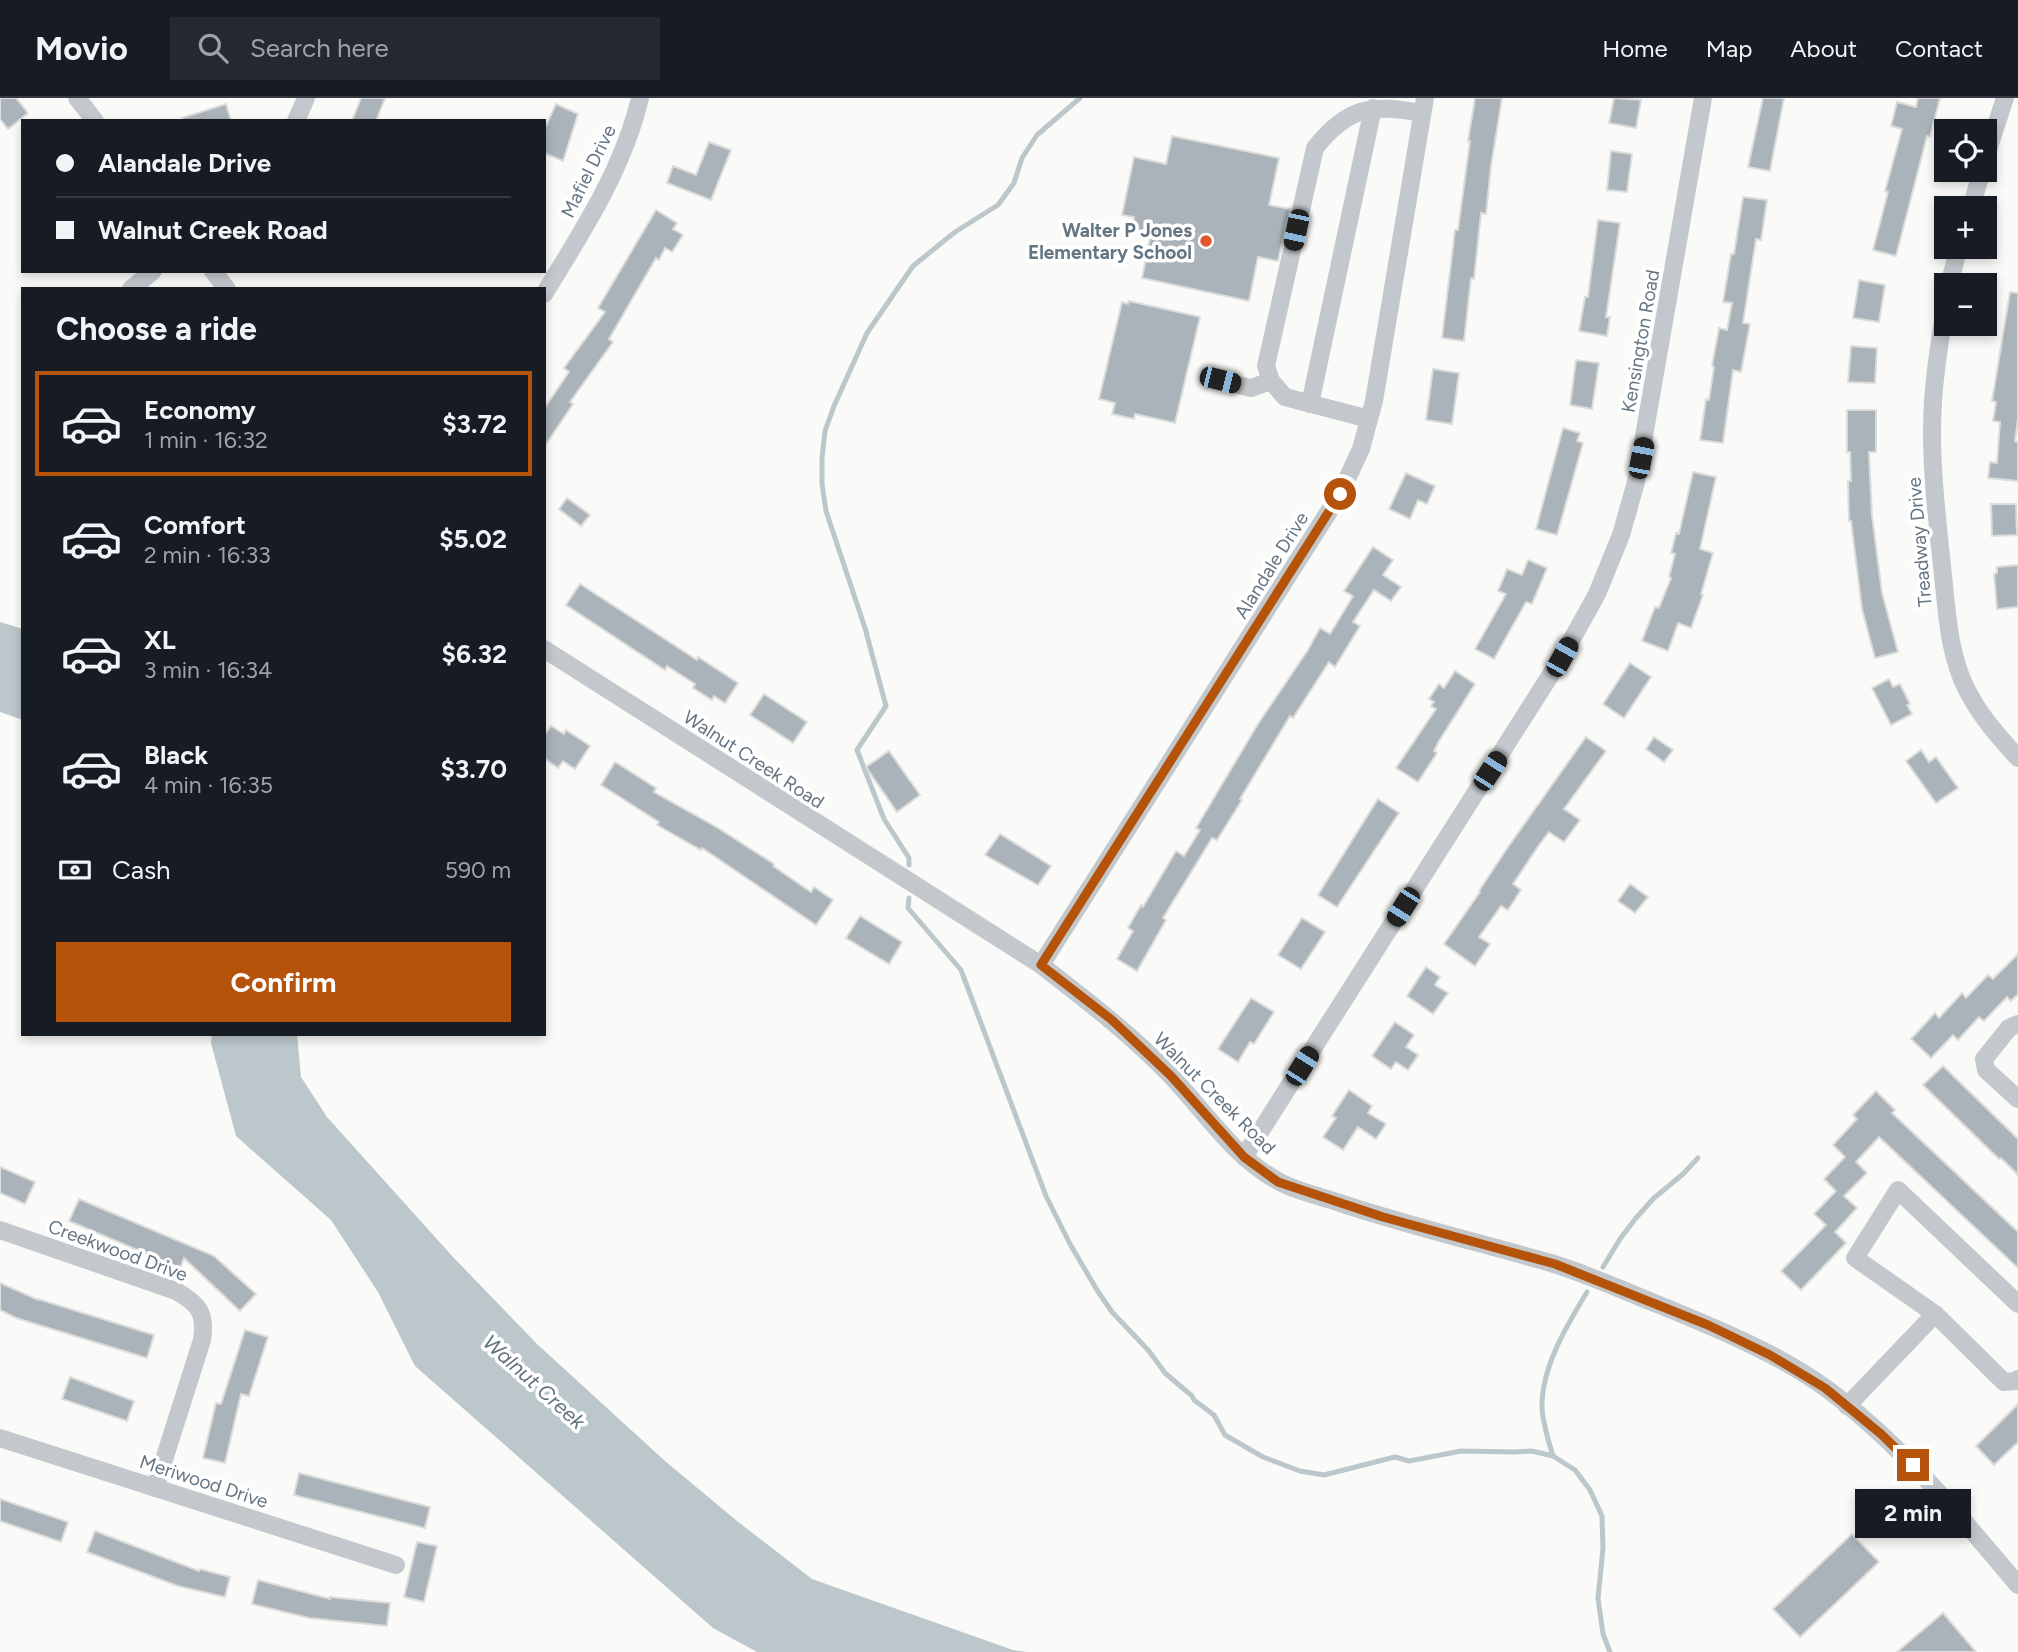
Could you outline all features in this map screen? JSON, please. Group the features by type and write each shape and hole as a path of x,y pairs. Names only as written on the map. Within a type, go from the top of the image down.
{"street":[{"path":"78,98 94,119"},
{"path":"297,119 306,98"},
{"name":"Mafiel Drive","path":"546,291 597,208 634,126 640,98"},
{"name":"Kensington Road","path":"1244,1157 1562,657 1597,594 1621,535 1636,482 1703,98"},
{"path":"1997,122 2005,98"},
{"path":"1369,419 1285,397 1271,381 1266,366 1315,148 1328,131 1345,117 1373,108 1402,110 1423,106"},
{"name":"Alandale Drive","path":"1041,965 1340,494 1361,449 1374,401 1423,106"},
{"path":"1310,404 1373,108"},
{"path":"133,287 151,273"},
{"path":"215,273 225,287"},
{"name":"Treadway Drive","path":"1940,336 1932,431 1948,627 1966,688 1991,727 2018,758"},
{"path":"1220,380 1251,388 1271,381"},
{"name":"Walnut Creek Road","path":"546,650 1041,965 1112,1020 1171,1076 1244,1157 1278,1182 1383,1217 1555,1264 1696,1320 1770,1355 1825,1388 1881,1434 1913,1465 2018,1585"},
{"path":"2018,1024 2009,1028 1984,1059 1986,1070 2018,1099"},
{"path":"2018,1304 1898,1190 1855,1258 1935,1314 2004,1382 2018,1379"},
{"name":"Creekwood Drive","path":"0,1230 176,1291 191,1300 200,1311 205,1324 202,1340 155,1488"},
{"path":"1847,1406 1935,1314"},
{"name":"Meriwood Drive","path":"0,1438 396,1565"}],"water":[{"path":"0,622 21,628 21,719 0,712"},
{"name":"Walnut Creek","path":"212,1036 297,1036 301,1077 327,1117 453,1257 537,1344 665,1461 812,1579 1013,1650 1027,1652 757,1652 713,1628 415,1366 378,1292 331,1220 236,1136 211,1043"}],"building":[{"path":"0,98 16,98 28,113 8,129 0,119"},
{"path":"361,98 385,98 377,119 353,119"},
{"path":"1475,98 1502,98 1486,214 1481,213 1464,341 1442,338"},
{"path":"1614,98 1641,100 1636,128 1609,123"},
{"path":"1763,98 1784,98 1770,171 1748,167"},
{"path":"1918,98 1940,98 1930,137 1927,136 1896,256 1873,250 1902,129 1891,126 1897,102 1916,107"},
{"path":"226,104 230,119 182,119"},
{"path":"556,104 578,114 563,161 546,154 546,126"},
{"path":"1172,136 1279,158 1269,205 1290,209 1278,261 1258,257 1249,301 1142,278 1151,233 1132,229 1134,217 1122,215 1134,157 1166,164"},
{"path":"709,142 731,150 711,200 667,183 673,166 696,175"},
{"path":"1611,151 1632,154 1627,192 1607,190"},
{"path":"1743,197 1767,200 1761,240 1756,239 1743,323 1750,324 1741,372 1733,370 1723,443 1700,440 1706,399 1709,400 1719,328 1727,330 1732,303 1723,302"},
{"path":"656,210 677,223 673,229 683,235 672,252 665,248 659,260 656,258 609,339 613,342 570,402 573,404 546,444 546,406 569,372 564,368 605,312 598,308"},
{"path":"1598,220 1620,223 1606,317 1610,317 1607,336 1579,331 1585,297 1588,297"},
{"path":"1859,280 1885,285 1879,322 1853,318"},
{"path":"2010,292 2018,293 2018,419 2015,441 2018,442 2018,481 1988,478 1990,462 1997,463 2000,422 1993,421 1996,402 1992,401"},
{"path":"1129,301 1200,317 1175,423 1135,414 1134,419 1112,414 1115,403 1099,399 1122,302 1128,304"},
{"path":"1851,346 1877,348 1875,383 1848,382"},
{"path":"1576,360 1599,363 1592,409 1570,405"},
{"path":"1433,369 1459,373 1452,424 1426,420"},
{"path":"1847,410 1876,410 1876,452 1869,452 1872,516 1882,593 1898,652 1875,658 1862,609 1849,521 1848,481 1851,481 1850,452 1847,452"},
{"path":"1563,428 1580,433 1577,441 1583,443 1557,535 1536,529"},
{"path":"1693,472 1716,477 1700,549 1713,553 1701,594 1703,595 1691,628 1678,623 1668,651 1642,641 1655,607 1659,608 1671,578 1669,577 1675,554 1671,553 1676,533 1679,534"},
{"path":"1406,473 1435,486 1427,504 1418,500 1410,519 1389,509"},
{"path":"567,498 590,515 581,526 559,509"},
{"path":"1991,504 2016,504 2017,535 1992,536"},
{"path":"1373,547 1393,560 1383,575 1401,587 1391,601 1374,590 1353,622 1360,626 1335,667 1329,662 1293,718 1290,716 1217,840 1212,838 1163,918 1166,920 1137,971 1117,959 1133,931 1128,928 1176,851 1184,856 1200,830 1196,828 1258,724 1320,628 1330,634 1353,596 1344,591"},
{"path":"1528,560 1547,568 1532,604 1526,602 1494,659 1475,649 1506,594 1498,591 1507,569 1522,575"},
{"path":"2018,565 2018,607 1997,609 1994,574 1997,573 1997,567"},
{"path":"580,584 697,660 698,657 738,683 725,703 714,696 712,700 693,688 695,684 667,666 665,670 566,605"},
{"path":"1630,663 1651,677 1624,718 1603,704"},
{"path":"1455,671 1475,684 1439,741 1434,751 1437,753 1418,782 1396,768 1436,709 1431,706 1434,702 1429,699 1439,684 1444,688"},
{"path":"1889,679 1893,687 1900,684 1912,714 1891,725 1872,688"},
{"path":"764,694 807,722 793,743 750,715"},
{"path":"551,726 564,734 566,730 590,746 575,769 563,761 558,768 546,759 546,733"},
{"path":"1586,737 1606,751 1564,809 1580,820 1564,842 1549,832 1539,845 1513,884 1521,890 1508,910 1501,906 1479,937 1490,944 1475,966 1444,944"},
{"path":"1654,737 1673,750 1664,762 1646,749"},
{"path":"1921,750 1929,762 1936,757 1958,788 1936,803 1906,761"},
{"path":"889,751 920,795 897,812 866,767"},
{"path":"615,762 656,788 654,792 718,828 811,892 814,887 833,900 816,925 702,848 701,850 657,825 659,822 601,785"},
{"path":"1378,799 1399,813 1337,907 1318,895"},
{"path":"1000,834 1051,866 1038,885 985,855"},
{"path":"1630,884 1648,897 1635,913 1618,901"},
{"path":"860,916 902,942 889,964 846,938"},
{"path":"1302,918 1325,932 1301,969 1278,955"},
{"path":"2018,954 2018,994 2011,1001 2007,997 1984,1021 1979,1017 1958,1040 1953,1035 1931,1058 1911,1039 1935,1013 1939,1018 1962,993 1966,998 1988,975 1993,979"},
{"path":"1426,967 1440,977 1435,985 1448,993 1433,1014 1407,996"},
{"path":"1251,998 1274,1012 1254,1044 1250,1042 1238,1062 1218,1049"},
{"path":"1395,1022 1414,1035 1406,1047 1418,1055 1408,1070 1396,1062 1391,1069 1372,1056"},
{"path":"1943,1066 2018,1139 2018,1175 1923,1085"},
{"path":"1349,1090 1372,1106 1368,1113 1386,1124 1376,1139 1358,1127 1343,1150 1323,1137 1336,1118 1332,1116"},
{"path":"1876,1091 1895,1110 1892,1113 2018,1232 2018,1268 1879,1137 1856,1162 1867,1173 1844,1196 1857,1208 1835,1232 1846,1243 1801,1290 1781,1271 1826,1225 1814,1214 1836,1191 1824,1179 1845,1157 1833,1145 1857,1119 1853,1115"},
{"path":"0,1167 35,1182 25,1204 0,1193"},
{"path":"79,1199 214,1256 256,1294 240,1311 184,1258 180,1268 69,1221"},
{"path":"0,1283 38,1300 154,1335 147,1358 16,1318 0,1310"},
{"path":"245,1330 268,1337 249,1396 241,1394 225,1463 203,1458 216,1403 221,1404"},
{"path":"70,1377 134,1401 127,1421 62,1399"},
{"path":"2018,1404 2018,1442 1994,1465 1976,1446"},
{"path":"299,1473 430,1507 425,1528 294,1495"},
{"path":"0,1499 68,1522 61,1542 0,1521"},
{"path":"95,1531 199,1571 200,1569 230,1577 225,1597 178,1586 87,1552"},
{"path":"1852,1534 1879,1562 1800,1637 1773,1609"},
{"path":"417,1542 437,1546 424,1602 404,1597"},
{"path":"258,1580 330,1599 390,1603 387,1626 309,1618 252,1604"},
{"path":"1943,1613 1976,1652 1897,1652"}],"waterway":[{"path":"909,865 909,858 884,819 857,750 886,706 865,628 826,511 822,484 825,431 867,333 913,266 955,232 998,205 1014,183 1022,158 1037,135 1080,98"},
{"path":"909,898 908,908 961,970 1046,1196 1070,1244 1112,1312 1149,1351 1165,1373 1214,1415 1225,1435 1263,1457 1300,1471 1324,1475 1395,1457 1409,1461 1461,1451 1532,1451 1553,1456 1575,1470 1590,1490 1602,1516 1603,1548 1598,1598 1603,1634 1610,1652"},
{"path":"1603,1267 1636,1218 1698,1158"},
{"path":"1553,1456 1542,1408 1546,1378 1557,1347 1587,1292"}],"place":[{"name":"Walter P Jones Elementary School","path":"1206,241"}],"route":[{"path":"1340,494 1041,965 1112,1020 1171,1076 1244,1157 1278,1182 1383,1217 1555,1264 1708,1325 1770,1355 1825,1388 1881,1434 1913,1465"}]}
